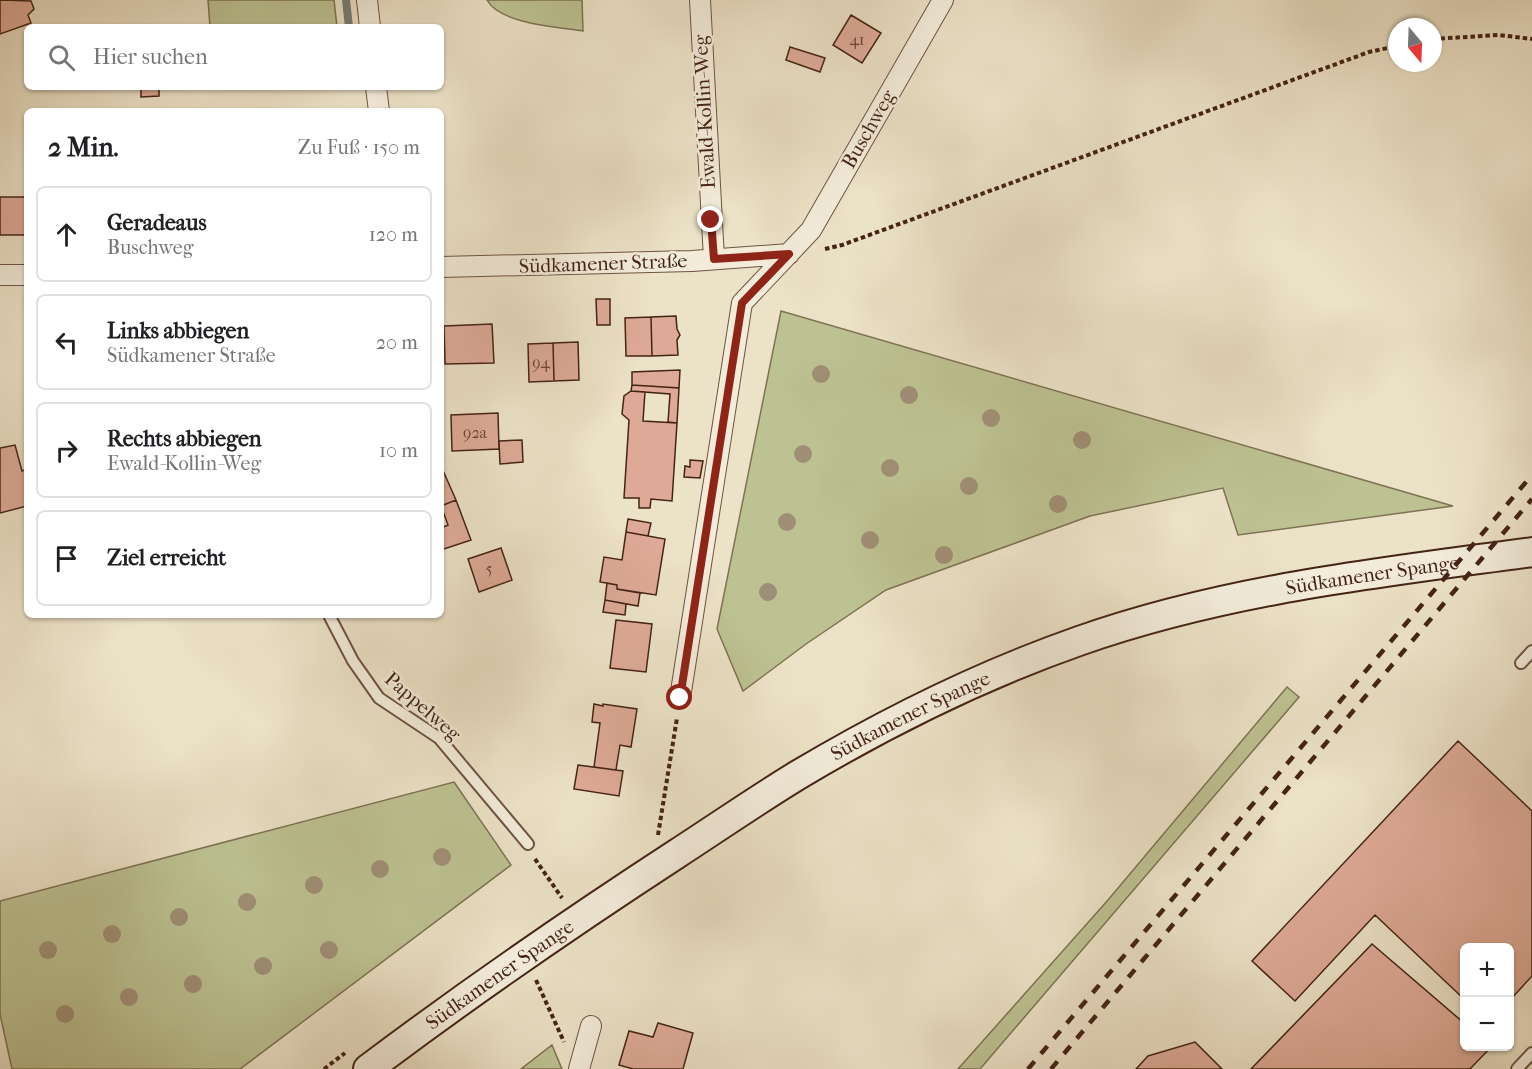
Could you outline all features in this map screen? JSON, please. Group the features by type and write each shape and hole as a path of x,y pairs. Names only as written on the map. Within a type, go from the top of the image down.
{"street":[{"path":"367,0 370,24"},
{"name":"Ewald-Kollin-Weg","path":"700,0 714,259"},
{"name":"Buschweg","path":"680,698 742,303 811,230 943,0"},
{"path":"376,90 379,108"},
{"name":"Südkamener Straße","path":"444,267 785,259"},
{"path":"0,275 24,274"},
{"name":"Südkamener Spange","path":"368,1069 520,958 787,783 870,734 977,682 1079,641 1176,612 1259,591 1365,574 1532,552"},
{"path":"579,1069 591,1026"}],"lane":[{"name":"Pappelweg","path":"331,618 353,662 380,698 439,738 528,844"},
{"path":"1521,663 1532,651"},
{"path":"1517,1069 1532,1053"}],"path":[{"path":"1442,38 1498,35 1532,39"},
{"path":"785,259 842,245 1370,52 1388,48"},
{"path":"657,842 680,698"},
{"path":"528,844 534,857 564,901"},
{"path":"520,958 537,982 566,1047"},
{"path":"324,1069 339,1057"}],"green space":[{"path":"208,0 334,0 337,24 210,24"},
{"path":"487,0 582,0 583,31 516,19 494,8"},
{"path":"781,311 1453,506 1238,535 1223,488 1090,516 886,590 806,644 743,691 717,629"},
{"path":"1287,687 1299,697 980,1069 958,1069 1108,900"},
{"path":"454,782 511,865 240,1069 12,1069 0,1014 0,901"},
{"path":"552,1045 562,1069 521,1069"}],"building":[{"path":"0,0 31,1 34,9 28,15 31,23 0,34"},
{"path":"851,15 881,33 862,63 833,45"},
{"path":"790,47 825,58 820,72 786,60"},
{"path":"141,90 159,90 159,96 141,97"},
{"path":"0,197 24,197 24,235 0,235"},
{"path":"596,299 610,299 610,325 597,325"},
{"path":"676,316 680,335 677,340 678,355 652,356 651,317"},
{"path":"651,317 652,356 626,356 625,318"},
{"path":"492,324 494,363 445,364 444,326"},
{"path":"578,342 579,380 554,381 553,343"},
{"path":"553,343 554,381 529,382 528,344"},
{"path":"680,370 679,388 632,385 632,372"},
{"path":"632,385 679,388 677,423 668,422 670,394 631,391"},
{"path":"631,391 645,392 643,421 677,423 672,501 651,499 650,508 639,508 639,498 624,498 629,420 622,414 624,396"},
{"path":"498,413 499,449 452,451 451,415"},
{"path":"522,440 523,462 500,464 499,441"},
{"path":"15,445 22,471 24,470 24,507 0,513 0,448"},
{"path":"690,460 703,461 700,478 684,477 685,466 690,467"},
{"path":"444,473 456,500 444,505"},
{"path":"456,500 471,540 444,549 444,527 448,525 444,514 444,505"},
{"path":"628,519 651,523 648,536 626,532"},
{"path":"626,532 665,539 656,595 617,589 617,585 600,582 604,557 622,560"},
{"path":"501,548 512,580 479,592 468,559"},
{"path":"607,583 617,585 617,589 640,593 638,606 605,600"},
{"path":"605,600 626,604 625,615 603,612"},
{"path":"616,620 652,624 646,672 610,668"},
{"path":"594,704 637,709 631,747 620,745 616,770 594,767 600,723 592,722"},
{"path":"1458,741 1532,811 1532,976 1514,996 1514,943 1460,943 1460,995 1375,915 1295,1001 1252,961"},
{"path":"578,765 623,771 619,796 574,789"},
{"path":"1372,944 1460,1020 1460,1051 1487,1051 1470,1069 1251,1069"},
{"path":"658,1023 693,1033 683,1069 633,1069 619,1065 629,1031 653,1037"},
{"path":"1195,1042 1222,1069 1136,1069 1148,1056"}],"waterway":[{"path":"346,0 349,24"}],"railway":[{"path":"1028,1069 1532,475"},
{"path":"1051,1069 1532,499"}],"route":[{"path":"680,698 742,303 789,254 714,259 711,220"}]}
